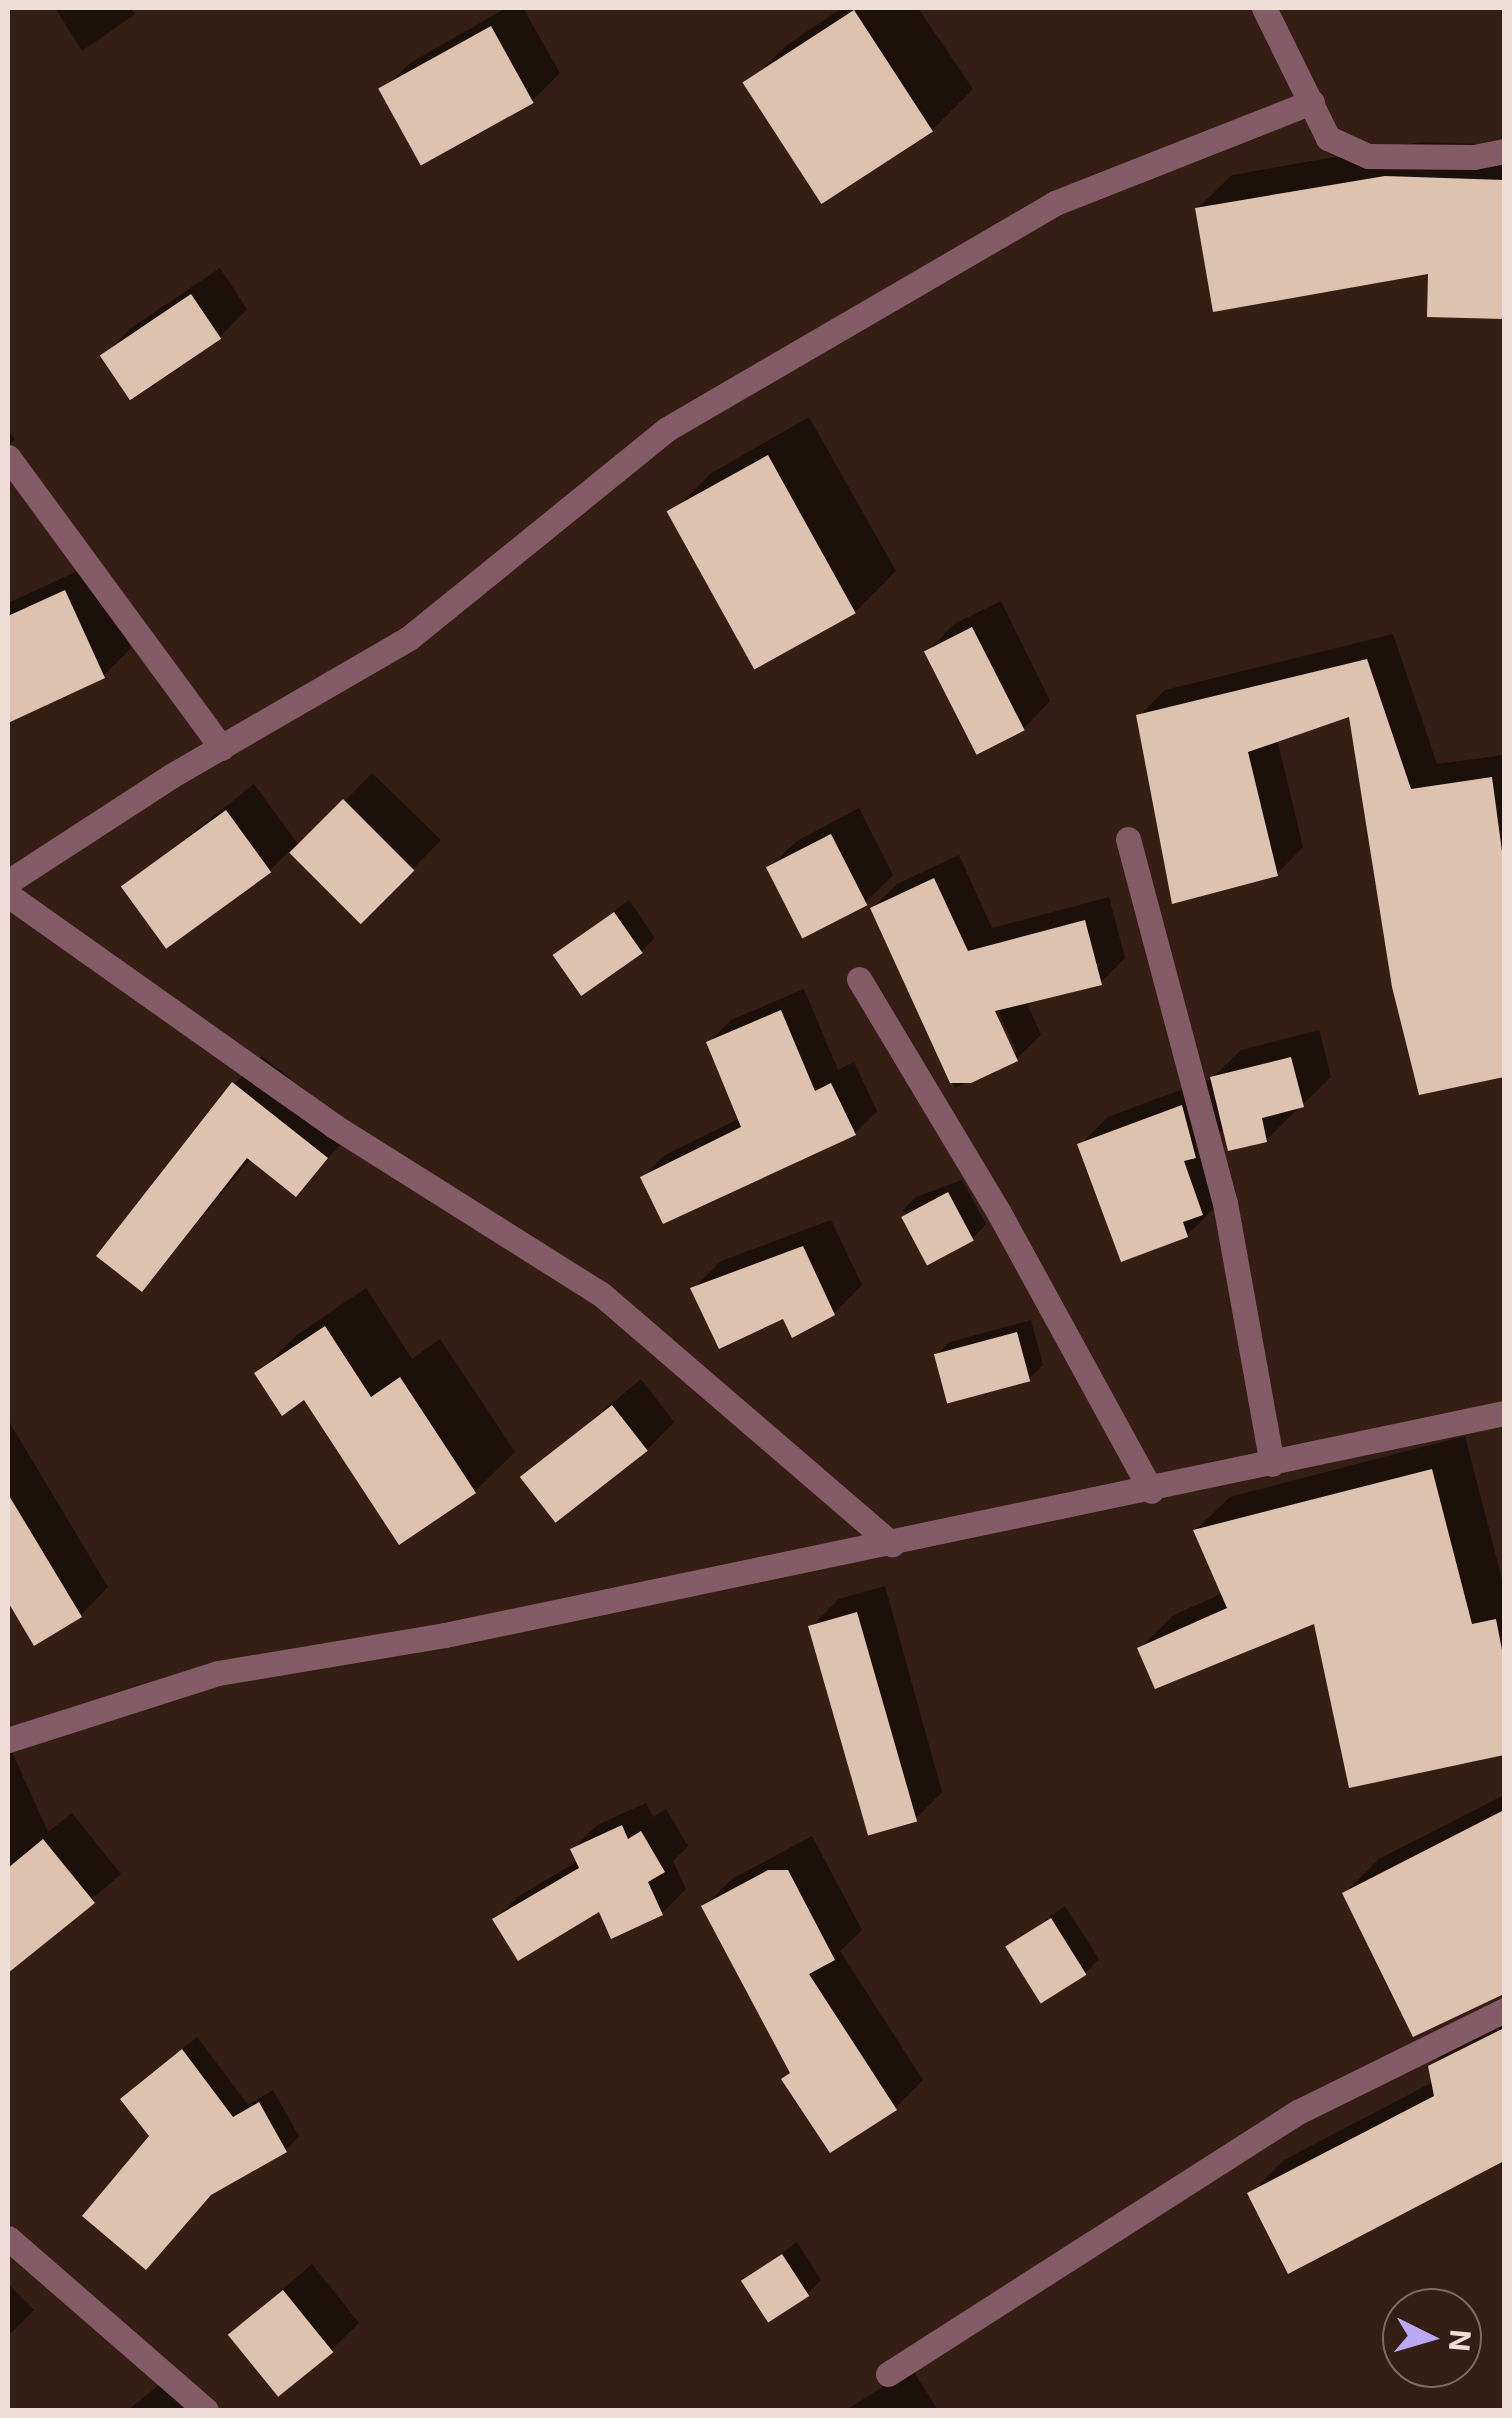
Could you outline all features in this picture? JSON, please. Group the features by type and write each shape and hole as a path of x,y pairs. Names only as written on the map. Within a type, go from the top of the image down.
{"street":[{"path":"1264,8 1328,138 1368,156 1474,158 1504,151"},
{"path":"8,882 222,748 409,638 667,430 1055,203 1312,102"},
{"path":"8,457 222,748"},
{"path":"1128,839 1225,1203 1272,1464"},
{"path":"8,895 334,1126 601,1294 892,1544"},
{"path":"859,979 1007,1226 1151,1490"},
{"path":"8,1740 218,1674 446,1635 1504,1413"},
{"path":"888,2374 1298,2112 1504,2010"},
{"path":"8,2238 206,2410"}],"building":[{"path":"854,10 933,132 821,204 742,82"},
{"path":"491,26 534,103 421,166 378,89"},
{"path":"1385,176 1504,180 1504,319 1427,317 1428,274 1213,312 1195,208"},
{"path":"191,294 221,339 130,400 100,356"},
{"path":"768,455 856,613 754,670 667,511"},
{"path":"65,590 105,678 8,723 8,616"},
{"path":"972,627 1025,730 977,755 924,652"},
{"path":"1367,659 1411,789 1492,777 1504,866 1504,1077 1419,1095 1392,987 1349,717 1248,752 1278,876 1172,904 1136,715"},
{"path":"343,799 414,870 361,924 289,853"},
{"path":"226,810 271,872 166,949 121,886"},
{"path":"831,834 867,905 802,938 766,867"},
{"path":"934,878 968,951 1085,920 1102,985 995,1011 1018,1061 971,1083 950,1083 870,908"},
{"path":"614,912 643,953 581,996 553,955"},
{"path":"781,1010 815,1091 831,1083 856,1135 663,1224 640,1177 741,1127 706,1042"},
{"path":"1291,1057 1304,1107 1262,1118 1267,1142 1228,1151 1210,1077"},
{"path":"232,1082 328,1158 296,1197 247,1158 142,1292 96,1256"},
{"path":"1182,1105 1196,1158 1184,1161 1203,1215 1183,1222 1188,1237 1121,1262 1077,1144"},
{"path":"948,1192 974,1241 927,1265 901,1217"},
{"path":"803,1246 835,1315 792,1338 783,1319 719,1349 690,1288"},
{"path":"325,1326 371,1397 400,1377 476,1493 399,1545 304,1400 282,1416 254,1373"},
{"path":"1017,1332 1030,1381 947,1404 934,1354"},
{"path":"612,1405 648,1451 556,1523 520,1477"},
{"path":"1432,1469 1472,1624 1496,1619 1504,1660 1504,1755 1349,1788 1314,1624 1155,1689 1137,1648 1227,1608 1193,1530"},
{"path":"8,1494 82,1617 34,1646 8,1602"},
{"path":"857,1612 917,1822 868,1836 808,1626"},
{"path":"1504,1810 1504,1994 1413,2037 1342,1893"},
{"path":"622,1825 628,1839 641,1831 665,1872 648,1882 663,1915 611,1939 599,1912 518,1961 492,1919 579,1868 570,1849"},
{"path":"43,1839 95,1903 8,1973 8,1868"},
{"path":"768,1870 788,1870 835,1960 809,1974 897,2110 830,2153 781,2079 790,2073 701,1906"},
{"path":"1051,1918 1087,1975 1041,2003 1005,1947"},
{"path":"1504,2028 1504,2161 1288,2274 1247,2193 1434,2096 1428,2066"},
{"path":"182,2049 233,2117 259,2102 287,2152 211,2195 146,2270 82,2216 149,2136 120,2099"},
{"path":"782,2254 809,2296 768,2323 741,2281"},
{"path":"283,2290 333,2352 278,2397 228,2335"}]}
